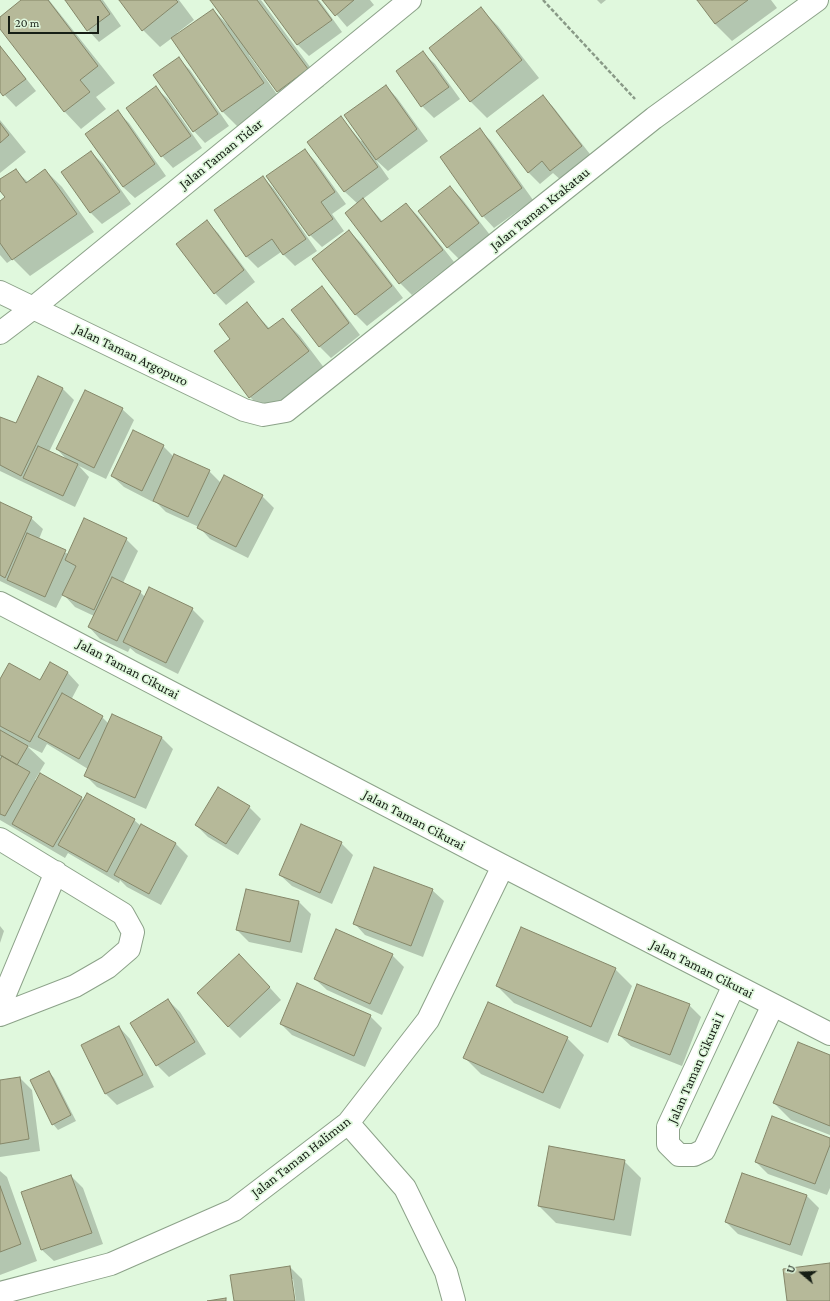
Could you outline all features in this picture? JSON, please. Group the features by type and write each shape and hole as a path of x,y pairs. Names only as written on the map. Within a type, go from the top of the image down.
{"street":[{"name":"Jalan Taman Tidar","path":"0,333 33,308 410,0"},
{"name":"Jalan Taman Krakatau","path":"263,415 286,411 654,118 817,0"},
{"name":"Jalan Taman Argopuro","path":"0,292 244,410 263,415"},
{"name":"Jalan Taman Cikurai","path":"0,603 503,866 830,1034"},
{"path":"0,839 123,914 133,932 129,949 108,967 76,986 0,1015"},
{"name":"Jalan Taman Halimun","path":"0,1293 111,1264 234,1210 348,1123 428,1020 503,866"},
{"path":"0,1006 56,872"},
{"name":"Jalan Taman Cikurai I","path":"734,985 668,1127 668,1144 678,1155 694,1155 704,1150 773,1005"},
{"path":"348,1123 405,1188 446,1272 454,1301"}],"path":[{"path":"543,0 654,118"}],"building":[{"path":"21,0 48,0 98,66 80,80 90,92 64,112 0,29 0,17"},
{"path":"65,0 100,0 110,14 87,31"},
{"path":"119,0 176,0 178,2 142,31"},
{"path":"210,0 257,0 308,69 277,92"},
{"path":"264,0 317,0 332,20 297,45"},
{"path":"322,0 354,0 335,16"},
{"path":"697,0 748,0 715,24"},
{"path":"481,7 522,60 470,102 429,48"},
{"path":"213,9 264,83 222,112 171,38"},
{"path":"0,46 26,79 3,96 0,92"},
{"path":"423,51 449,87 421,107 396,71"},
{"path":"179,57 218,114 193,132 153,75"},
{"path":"386,85 417,129 376,160 344,115"},
{"path":"156,86 191,136 161,157 126,108"},
{"path":"543,95 582,146 550,171 542,161 528,173 496,131"},
{"path":"118,110 155,164 123,187 85,134"},
{"path":"341,116 378,167 344,192 307,142"},
{"path":"0,123 9,135 0,143"},
{"path":"480,128 522,188 482,217 440,157"},
{"path":"305,149 335,192 321,202 333,219 309,236 266,176"},
{"path":"91,151 120,192 90,213 61,172"},
{"path":"16,169 26,183 45,169 77,214 12,260 0,243 0,201 5,197 0,191 0,179"},
{"path":"263,176 306,239 283,255 272,239 246,257 214,210"},
{"path":"450,186 479,223 447,248 418,211"},
{"path":"363,198 381,222 406,203 443,250 399,284 345,213"},
{"path":"207,220 244,270 214,294 176,244"},
{"path":"349,230 392,286 355,315 312,259"},
{"path":"322,286 349,323 319,347 291,310"},
{"path":"247,302 268,329 283,318 309,351 249,398 214,351 230,339 219,324"},
{"path":"38,376 63,388 21,476 0,465 0,417 16,423"},
{"path":"85,390 123,408 94,468 56,449"},
{"path":"133,430 164,445 142,491 111,476"},
{"path":"38,446 78,464 63,496 23,478"},
{"path":"174,454 210,470 188,517 153,501"},
{"path":"224,475 263,495 236,547 197,528"},
{"path":"0,502 32,517 5,578 0,575"},
{"path":"84,518 127,538 94,610 62,595 76,566 65,560"},
{"path":"27,533 66,550 45,597 7,580"},
{"path":"112,577 141,591 117,641 88,627"},
{"path":"149,587 193,608 166,663 123,642"},
{"path":"50,662 68,672 30,742 0,726 0,679 9,663 40,680"},
{"path":"62,693 103,716 79,759 38,737"},
{"path":"112,714 162,737 135,798 84,776"},
{"path":"0,730 28,746 17,765 0,755"},
{"path":"2,756 30,772 5,816 0,814 0,760"},
{"path":"40,773 82,797 53,847 12,824"},
{"path":"218,787 250,806 226,844 195,825"},
{"path":"87,793 135,819 107,872 58,845"},
{"path":"141,824 176,843 149,894 114,875"},
{"path":"301,824 342,842 320,893 279,875"},
{"path":"374,867 433,889 411,946 353,924"},
{"path":"246,889 299,901 290,942 236,930"},
{"path":"521,927 616,968 591,1027 496,986"},
{"path":"336,929 393,954 370,1004 314,979"},
{"path":"239,954 270,987 228,1027 197,993"},
{"path":"297,983 371,1015 354,1056 280,1024"},
{"path":"637,984 690,1004 670,1055 618,1035"},
{"path":"168,999 195,1042 156,1066 130,1023"},
{"path":"488,1002 568,1037 543,1093 463,1058"},
{"path":"119,1026 143,1075 105,1094 81,1045"},
{"path":"798,1042 830,1055 830,1126 773,1103"},
{"path":"49,1071 71,1115 52,1125 30,1080"},
{"path":"20,1077 29,1139 0,1144 0,1080"},
{"path":"772,1116 830,1138 830,1145 815,1184 755,1162"},
{"path":"549,1146 625,1160 614,1220 538,1206"},
{"path":"742,1173 807,1195 790,1245 725,1222"},
{"path":"71,1175 92,1233 41,1250 21,1192"},
{"path":"0,1186 21,1244 0,1252"},
{"path":"830,1263 830,1301 787,1301 783,1269"},
{"path":"290,1266 295,1301 234,1301 230,1275"},
{"path":"226,1298 226,1301 207,1301"}]}
